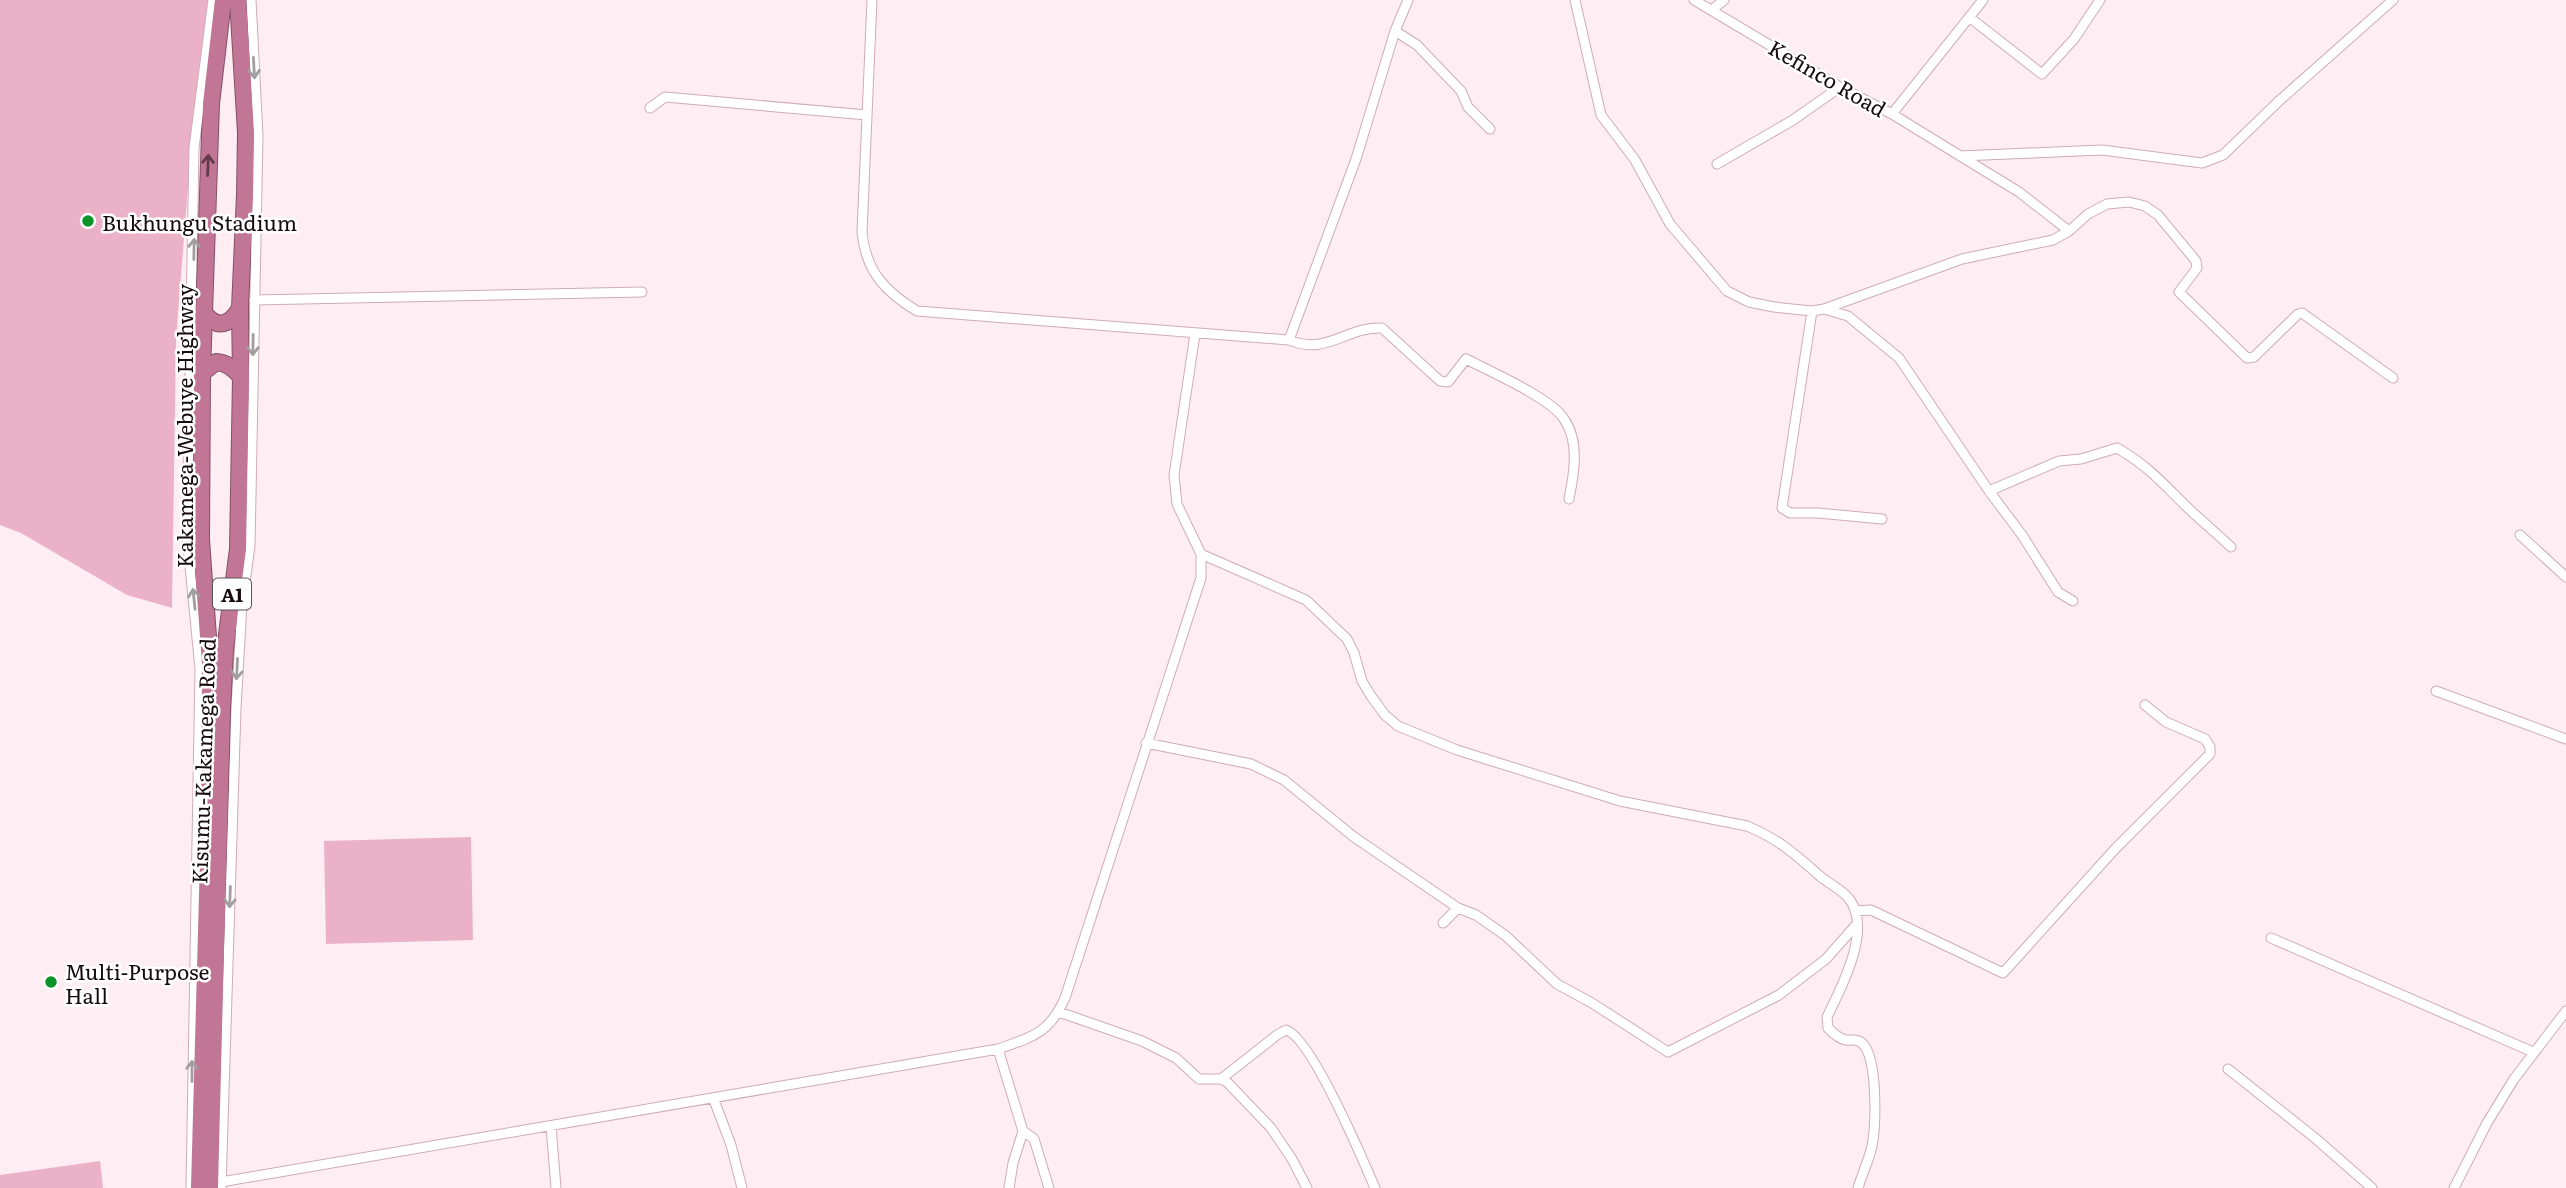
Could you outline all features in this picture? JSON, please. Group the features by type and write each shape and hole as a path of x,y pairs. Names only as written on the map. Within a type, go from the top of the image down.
{"highway":[{"name":"Kisumu-Kakamega Road","path":"217,1186 222,711 225,650 238,549 241,377 247,304 246,133 238,0"},
{"name":"Kakamega-Webuye Highway","path":"191,1188 209,822 210,664 201,551 202,373 211,103 218,3"},
{"path":"204,313 217,324 224,324 247,304"},
{"path":"202,373 216,362 233,368 241,377"}],"street":[{"path":"251,0 258,136 247,304 249,555 242,606 236,696 217,1186 998,1049 1035,1037 1048,1026 1059,1013 1201,578 1201,554 1177,504 1174,475 1195,334"},
{"path":"872,0 862,232 864,253 883,286 898,299 917,311 1289,340 1311,346 1329,343 1371,328 1382,328 1440,381 1448,382 1466,359 1557,410 1565,419 1575,458 1569,499"},
{"path":"1289,340 1356,159 1395,31 1408,0"},
{"path":"1574,0 1601,115 1635,160 1670,224 1727,291 1749,302 1812,311 1824,309 1962,259 2053,240 2070,231 2088,214 2107,204 2129,202 2145,206 2158,215 2196,261 2197,268 2179,292 2248,358 2254,357 2302,313 2393,378"},
{"name":"Kefinco Road","path":"1694,0 2019,191 2070,231"},
{"path":"1713,9 1724,0"},
{"path":"1892,114 1983,0"},
{"path":"1969,17 2042,74 2074,39 2100,0"},
{"path":"1961,156 2102,150 2202,163 2212,161 2224,155 2280,100 2393,0"},
{"path":"191,1188 200,669 187,536 194,148 218,3"},
{"path":"1395,31 1417,45 1461,91 1468,107 1490,129"},
{"path":"1717,164 1793,120 1840,87"},
{"path":"650,108 665,97 867,115"},
{"path":"247,304 642,292"},
{"path":"1824,309 1848,316 1899,358 2058,592 2073,601"},
{"path":"1812,311 1782,508 1790,513 1882,519"},
{"path":"1989,491 2059,461 2081,459 2117,448 2136,458 2158,476 2187,508 2231,547"},
{"path":"2520,535 2566,577"},
{"path":"191,570 201,551"},
{"path":"1201,554 1306,600 1347,639 1362,681 1385,715 1398,726 1457,750 1620,801 1756,830 1792,850 1824,879 1842,891 1855,911 1856,953 1828,1017 1828,1028 1838,1037 1855,1039 1862,1043 1868,1050 1872,1068 1872,1146 1858,1188"},
{"path":"234,572 249,555"},
{"path":"2436,691 2566,739"},
{"path":"1855,911 1871,910 2003,973 2116,849 2210,754 2205,739 2166,722 2145,705"},
{"path":"1146,743 1251,764 1284,780 1354,837 1458,908 1476,915 1506,936 1557,984 1668,1052 1779,995 1826,959 1857,925"},
{"path":"1443,923 1458,908"},
{"path":"2271,938 2533,1052"},
{"path":"2454,1188 2487,1123 2533,1052 2566,1011"},
{"path":"1059,1013 1142,1041 1176,1058 1199,1079 1221,1079 1277,1035 1286,1030 1293,1032 1306,1049 1345,1120 1375,1188"},
{"path":"998,1049 1023,1131 1009,1188"},
{"path":"2228,1069 2315,1138 2372,1188"},
{"path":"1221,1079 1271,1128 1307,1188"},
{"path":"714,1100 742,1188"},
{"path":"551,1126 556,1188"},
{"path":"1023,1131 1034,1139 1049,1188"}],"shaded area":[{"name":"Bukhungu Stadium","path":"0,0 209,0 191,149 176,340 172,608 127,595 21,533 0,525"},
{"path":"471,837 473,940 326,944 324,841"},
{"path":"100,1161 103,1188 0,1188 0,1175"}],"place":[{"name":"Bukhungu Stadium","path":"88,221"},
{"name":"Multi-Purpose Hall","path":"51,982"}]}
